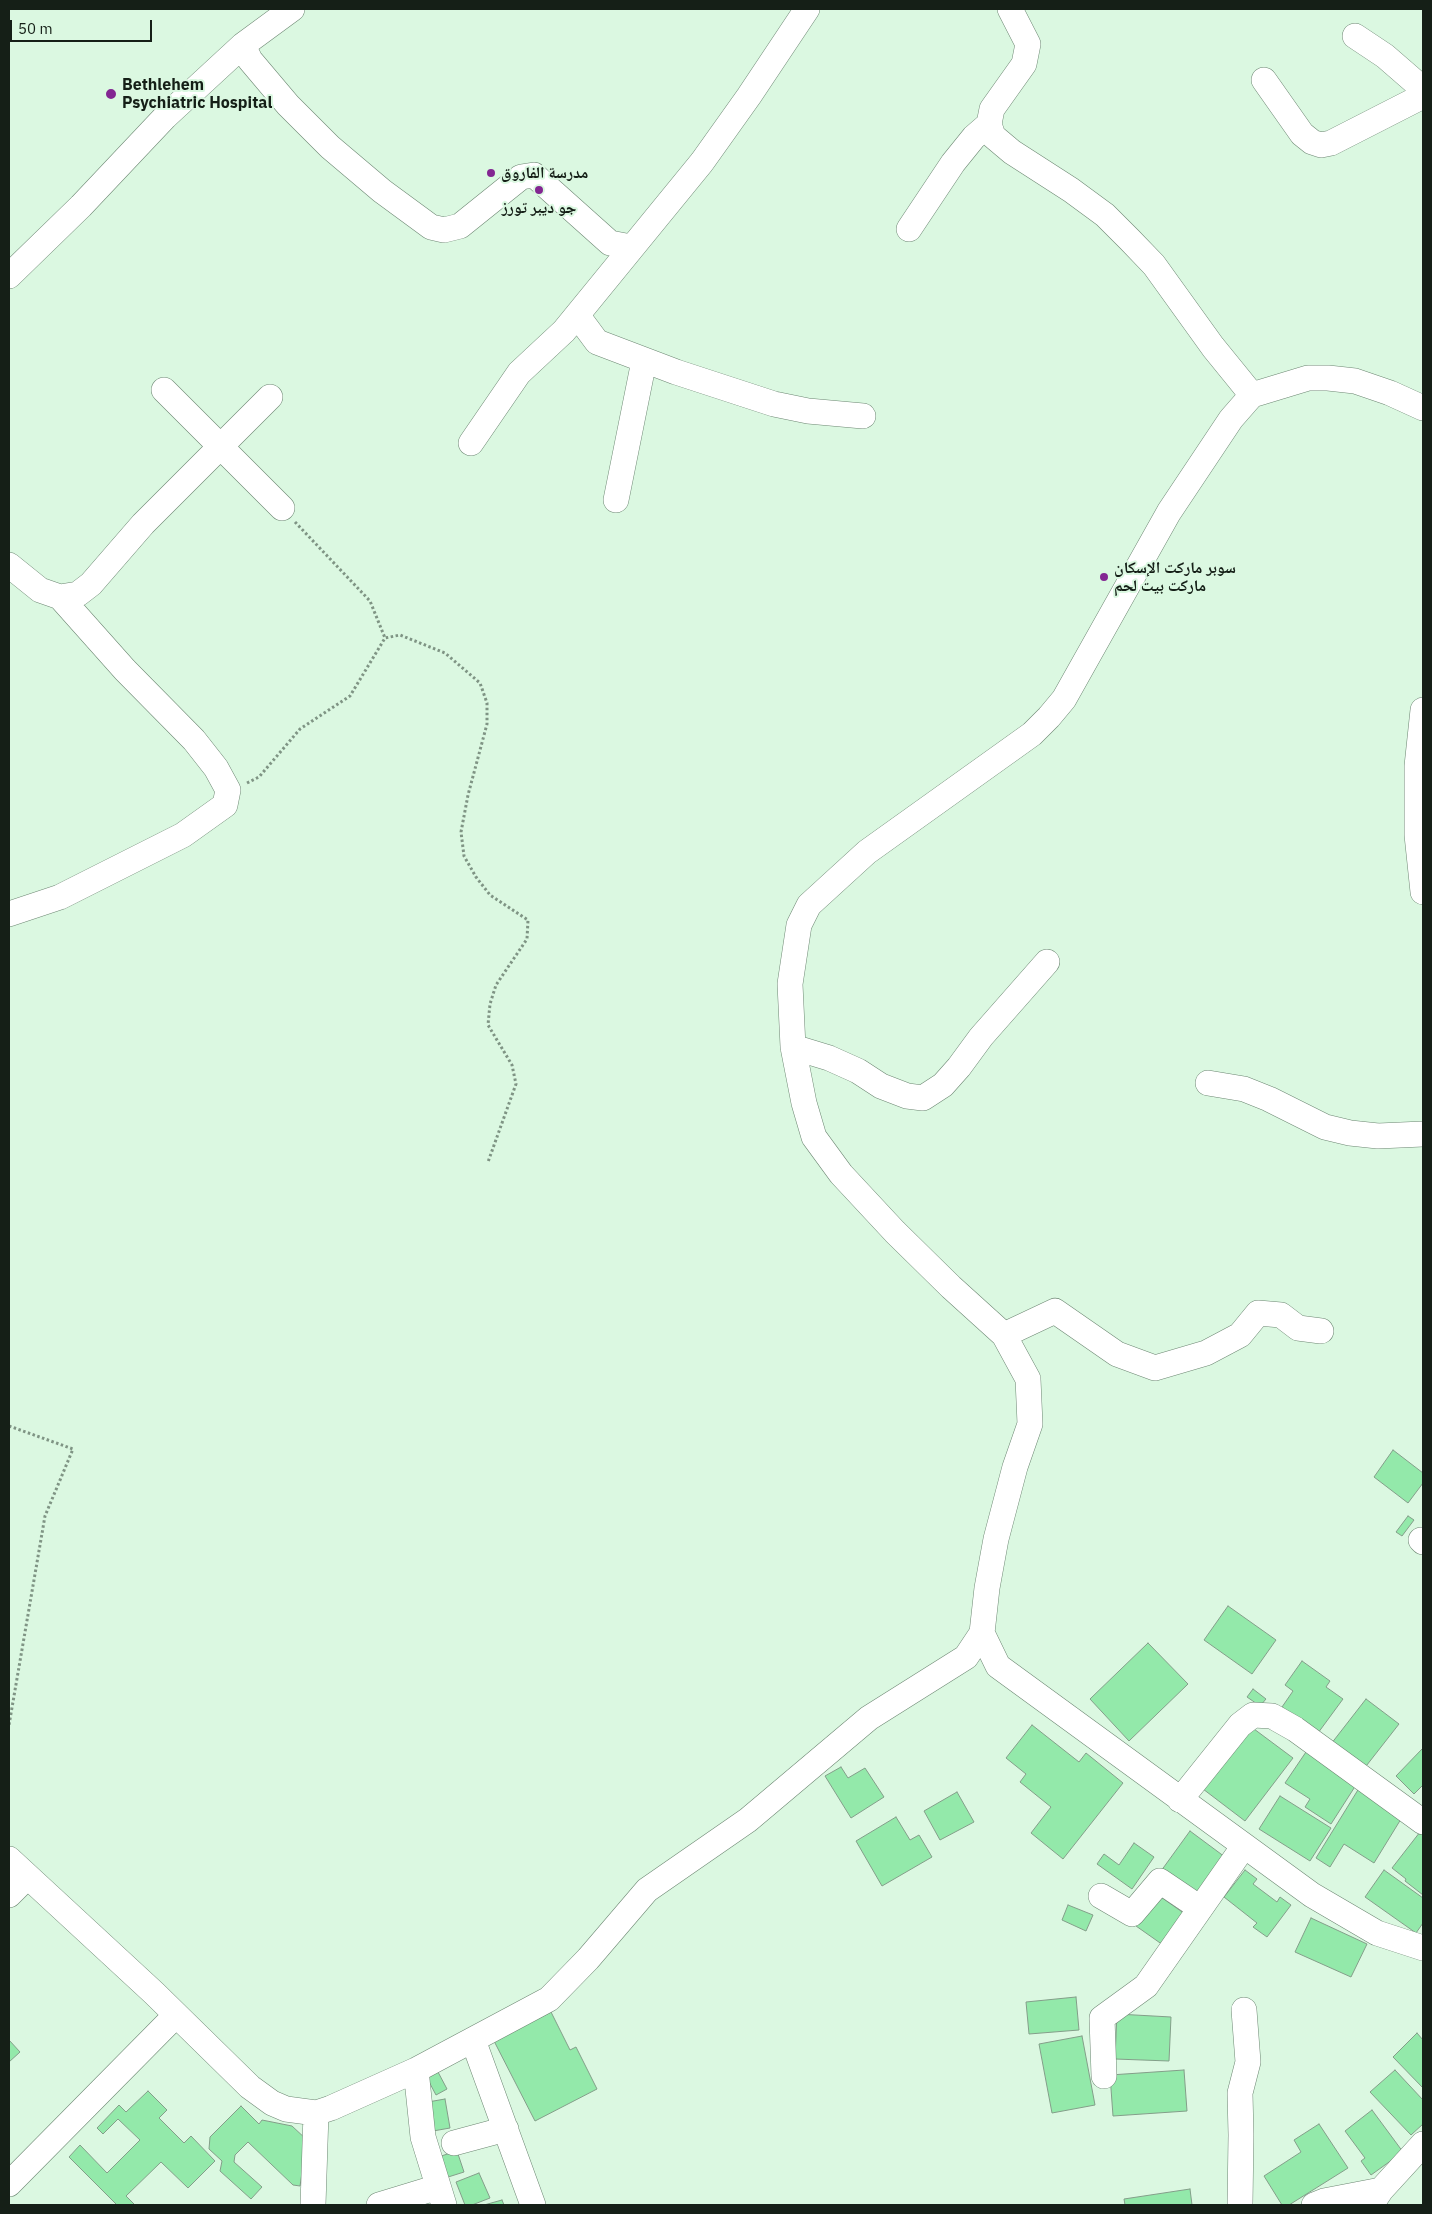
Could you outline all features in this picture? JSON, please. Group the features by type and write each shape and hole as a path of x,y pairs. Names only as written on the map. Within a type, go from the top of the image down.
{"street":[{"path":"9,276 81,206 165,117 243,45 292,9"},
{"path":"471,443 519,373 556,339 577,315 702,162 807,9"},
{"path":"1010,9 1028,44 1024,64 992,110 989,124 993,136 1012,152 1105,215 1130,240 1154,265 1213,347 1252,396"},
{"path":"1355,36 1385,56 1423,90"},
{"path":"243,45 250,60 288,105 330,147 382,191 431,227 444,230 460,226 521,177 534,176 610,243 631,247"},
{"path":"1264,80 1302,134 1312,142 1321,145 1332,143 1423,96"},
{"path":"909,229 954,163 974,137 989,124"},
{"path":"577,315 597,342"},
{"path":"556,339 597,342 644,361 774,404 808,411 863,416"},
{"path":"616,500 644,361"},
{"path":"9,1859 262,2097 286,2109 316,2113 416,2070 549,1999 588,1959 647,1890 748,1820 869,1718 966,1657 982,1633 987,1588 996,1539 1015,1467 1030,1424 1028,1379 1004,1335 951,1287 895,1232 841,1174 814,1137 804,1103 794,1047 790,984 799,925 809,905 867,852 1032,734 1049,717 1064,699 1169,512 1231,419 1252,396 1308,378 1328,378 1355,381 1390,393 1423,408"},
{"path":"164,390 282,508"},
{"path":"9,565 40,590 60,597 78,594 91,584 143,524 270,396"},
{"path":"9,914 60,897 169,842 225,805 228,790 216,768 194,740 124,670 60,597"},
{"path":"1423,710 1417,766 1417,835 1423,892"},
{"path":"794,1047 858,1071 881,1086 907,1096 923,1098 943,1085 981,1037 1046,962"},
{"path":"1208,1083 1244,1089 1269,1099 1325,1127 1342,1132 1378,1136 1423,1134"},
{"path":"1004,1335 1055,1311 1117,1354 1155,1368 1206,1353 1240,1335 1258,1312 1281,1315 1298,1328 1321,1331"},
{"path":"982,1633 998,1666"},
{"path":"966,1657 998,1666 1312,1895 1377,1933 1423,1948"},
{"path":"1180,1800 1240,1725 1253,1715 1272,1716 1295,1729 1423,1822"},
{"path":"1104,2076 1102,2018 1146,1986 1244,1846"},
{"path":"9,1895 27,1877"},
{"path":"1101,1896 1132,1914 1160,1881 1200,1908"},
{"path":"1240,2205 1240,2092 1248,2062 1244,2010"},
{"path":"9,2184 176,2015"},
{"path":"473,2040 533,2205"},
{"path":"379,2205 441,2196 423,2137 416,2070"},
{"path":"313,2205 316,2113"},
{"path":"454,2143 506,2129"},
{"path":"1314,2205 1324,2201 1376,2198 1423,2144"}],"path":[{"path":"282,508 370,601 386,638"},
{"path":"228,790 259,777 300,729 350,696 386,638 400,635 445,653 480,684 487,703 487,724 468,795 461,832 464,856 476,877 490,895 528,920 527,939 496,985 490,1004 488,1025 512,1065 516,1084 488,1162"},
{"path":"9,1426 73,1450 45,1516 9,1725"}],"building":[{"path":"1393,1450 1423,1473 1423,1483 1408,1503 1374,1477"},
{"path":"1408,1516 1414,1520 1402,1536 1396,1532"},
{"path":"1228,1606 1276,1640 1252,1674 1204,1640"},
{"path":"1148,1643 1188,1684 1129,1741 1090,1699"},
{"path":"1302,1661 1330,1681 1326,1687 1343,1699 1318,1733 1282,1707 1293,1691 1285,1685"},
{"path":"1253,1689 1266,1699 1260,1706 1247,1697"},
{"path":"1366,1699 1399,1724 1363,1770 1331,1744"},
{"path":"1032,1725 1079,1762 1086,1753 1123,1783 1063,1859 1031,1833 1051,1807 1020,1782 1026,1774 1006,1758"},
{"path":"1250,1726 1293,1758 1245,1821 1203,1789"},
{"path":"1423,1748 1423,1785 1414,1794 1396,1776"},
{"path":"1306,1752 1356,1785 1331,1824 1305,1807 1310,1799 1285,1783"},
{"path":"841,1767 848,1778 865,1768 884,1797 851,1818 825,1776"},
{"path":"1361,1785 1401,1819 1374,1863 1344,1844 1330,1867 1316,1858"},
{"path":"957,1792 974,1822 940,1840 924,1811"},
{"path":"1280,1796 1331,1828 1310,1861 1259,1829"},
{"path":"896,1817 910,1840 919,1835 932,1857 882,1886 856,1841"},
{"path":"1190,1831 1225,1857 1196,1896 1161,1871"},
{"path":"1420,1832 1423,1834 1423,1895 1392,1868"},
{"path":"1134,1843 1154,1857 1132,1889 1097,1864 1104,1854 1119,1865"},
{"path":"1245,1870 1257,1879 1253,1884 1277,1902 1280,1897 1291,1905 1267,1937 1253,1927 1257,1923 1224,1897"},
{"path":"1384,1870 1423,1898 1423,1923 1416,1933 1365,1897"},
{"path":"1158,1895 1185,1914 1163,1945 1136,1926"},
{"path":"1068,1905 1093,1915 1086,1931 1062,1920"},
{"path":"1311,1918 1367,1944 1351,1977 1295,1952"},
{"path":"1076,1997 1079,2030 1029,2034 1026,2002"},
{"path":"551,2012 570,2050 576,2047 597,2089 535,2121 494,2041"},
{"path":"1117,2014 1171,2017 1169,2061 1115,2059"},
{"path":"1417,2033 1423,2040 1423,2088 1393,2057"},
{"path":"1082,2036 1095,2105 1052,2113 1039,2044"},
{"path":"9,2040 20,2052 9,2062"},
{"path":"1184,2070 1187,2111 1113,2116 1110,2075"},
{"path":"1395,2070 1423,2100 1423,2124 1411,2135 1370,2092"},
{"path":"438,2072 447,2089 436,2095 427,2078"},
{"path":"148,2091 167,2110 159,2118 184,2143 191,2136 215,2161 188,2188 161,2162 126,2196 135,2205 117,2205 69,2157 80,2145 107,2173 140,2140 118,2119 103,2134 97,2128 119,2105 126,2112"},
{"path":"445,2099 450,2128 433,2131 428,2102"},
{"path":"241,2106 259,2124 262,2120 292,2126 307,2140 300,2186 293,2185 248,2142 235,2155 234,2162 262,2187 251,2199 220,2171 222,2161 209,2149 210,2137"},
{"path":"1372,2110 1403,2152 1371,2175 1361,2161 1365,2158 1345,2131"},
{"path":"1319,2124 1348,2168 1289,2205 1282,2205 1264,2176 1301,2152 1294,2140"},
{"path":"457,2151 464,2172 445,2178 438,2157"},
{"path":"479,2173 490,2198 472,2205 465,2205 456,2182"},
{"path":"1190,2189 1192,2205 1125,2205 1124,2199"},
{"path":"502,2200 504,2205 484,2205"}],"place":[{"name":"Bethlehem Psychiatric Hospital","path":"111,94"},
{"name":"مدرسة الفاروق","path":"491,173"},
{"name":"جو ديبر تورز","path":"539,190"},
{"name":"سوبر ماركت الإسكان ماركت بيت لحم","path":"1104,577"}]}
